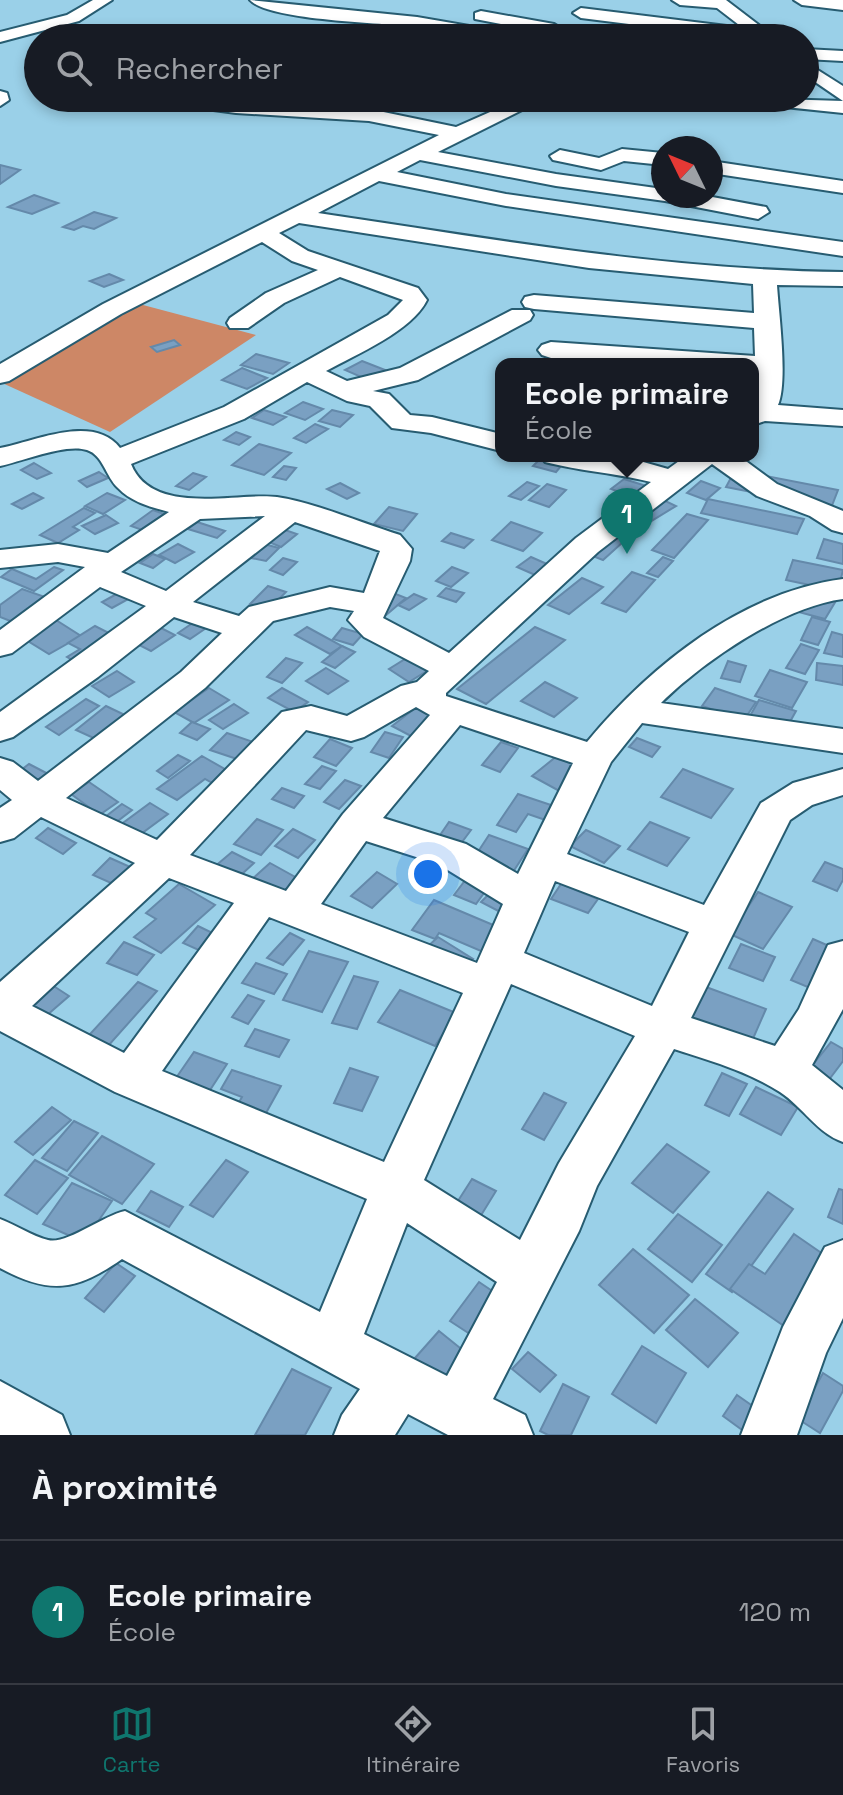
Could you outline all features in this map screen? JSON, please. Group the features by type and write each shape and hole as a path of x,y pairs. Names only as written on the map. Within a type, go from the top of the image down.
{"street":[{"path":"50,24 73,18 76,8 104,0"},
{"path":"258,0 292,9 429,24"},
{"path":"569,24 599,0"},
{"path":"680,0 719,2 749,24"},
{"path":"802,0 843,5"},
{"path":"438,7 535,24"},
{"path":"581,13 666,24"},
{"path":"14,19 35,24"},
{"path":"0,37 24,31"},
{"path":"819,55 843,56"},
{"path":"819,78 843,95"},
{"path":"819,107 843,107"},
{"path":"315,112 369,115 492,143"},
{"path":"0,375 112,309 506,112"},
{"path":"535,151 601,164 622,155 651,158"},
{"path":"418,154 556,180 651,193"},
{"path":"723,169 843,187"},
{"path":"378,175 506,200 843,249"},
{"path":"723,205 786,216"},
{"path":"296,216 707,276 843,279"},
{"path":"115,460 213,423 397,320 415,300 410,293 300,256 264,233"},
{"path":"547,254 545,266 568,291"},
{"path":"344,389 409,374 528,308 568,291 614,263"},
{"path":"239,323 275,298 342,268"},
{"path":"759,409 769,395 765,278"},
{"path":"528,308 767,321"},
{"path":"528,308 523,325 560,357 586,358"},
{"path":"759,365 770,365"},
{"path":"307,372 344,389 379,400 402,422 432,425 495,441"},
{"path":"759,414 843,418"},
{"path":"0,457 78,440 93,440 103,443 129,485 150,497 193,510 264,505 291,510 376,537 396,549 375,605 365,620 444,690 595,757"},
{"path":"614,462 671,479"},
{"path":"131,1079 277,905 357,824 444,690 587,545 695,462"},
{"path":"728,462 767,490 821,510 843,524"},
{"path":"0,646 105,568 193,510"},
{"path":"0,729 170,605 291,510"},
{"path":"0,559 58,553 105,568 170,605 245,629"},
{"path":"333,1345 396,1189 526,898 595,757 633,710 673,672 775,607 812,593 843,589"},
{"path":"0,828 193,680 269,610 320,598 375,605"},
{"path":"444,690 413,694 351,729 311,718 295,720 163,860 0,1009 131,1079 396,1189 529,1274"},
{"path":"633,710 843,741"},
{"path":"0,771 38,800 163,860 277,905 784,1068 811,1086 843,1122"},
{"path":"460,1410 561,1215 576,1178 664,1027 775,812 789,799 806,791 843,782"},
{"path":"357,824 452,854 526,898"},
{"path":"544,861 714,925"},
{"path":"784,1068 820,1016 843,957"},
{"path":"0,1242 48,1265 65,1266 109,1239 125,1234 215,1285 505,1435"},
{"path":"769,1435 802,1345 843,1264"},
{"path":"362,1435 399,1379"},
{"path":"0,1409 42,1435"}],"shaded area":[{"path":"128,301 256,335 110,432 0,382"}],"building":[{"path":"0,165 20,170 0,184"},
{"path":"34,195 58,203 32,214 8,207"},
{"path":"94,212 116,218 94,229 63,227"},
{"path":"109,274 123,280 104,287 90,281"},
{"path":"174,340 180,345 157,352 151,347"},
{"path":"256,354 289,363 273,374 241,365"},
{"path":"362,361 385,370 368,380 345,370"},
{"path":"242,368 267,378 247,389 222,380"},
{"path":"303,402 323,409 305,420 285,413"},
{"path":"264,410 286,417 273,425 252,418"},
{"path":"332,410 353,415 340,427 319,421"},
{"path":"315,424 328,429 306,443 294,438"},
{"path":"236,432 250,437 239,445 224,440"},
{"path":"259,444 291,453 264,475 232,465"},
{"path":"537,462 546,462 561,466 556,472 533,466"},
{"path":"34,463 51,473 37,479 21,470"},
{"path":"284,466 296,468 286,480 273,477"},
{"path":"735,470 838,490 831,508 726,487"},
{"path":"99,472 108,478 87,487 79,481"},
{"path":"193,473 206,477 189,490 176,486"},
{"path":"624,479 646,486 633,497 611,489"},
{"path":"701,481 720,488 706,500 687,493"},
{"path":"527,482 539,486 521,500 509,496"},
{"path":"340,483 359,493 347,499 327,489"},
{"path":"547,484 566,490 549,507 529,500"},
{"path":"33,493 43,498 22,509 12,504"},
{"path":"107,493 125,500 103,514 85,506"},
{"path":"659,498 676,506 635,531 618,523"},
{"path":"708,499 804,519 797,534 701,513"},
{"path":"389,507 417,514 403,531 374,524"},
{"path":"84,508 95,513 73,527 79,530 58,543 40,535"},
{"path":"153,510 164,514 142,530 131,526"},
{"path":"687,514 708,520 674,558 652,550"},
{"path":"106,515 118,523 95,534 82,526"},
{"path":"197,522 225,531 217,538 188,529"},
{"path":"511,522 542,533 523,551 492,540"},
{"path":"615,527 633,533 603,560 585,553"},
{"path":"285,530 297,534 281,547 269,542"},
{"path":"451,533 473,540 464,548 442,541"},
{"path":"824,539 843,544 843,564 817,558"},
{"path":"178,544 194,552 175,563 159,555"},
{"path":"264,544 279,548 266,561 251,558"},
{"path":"153,554 165,559 153,568 140,563"},
{"path":"531,557 556,568 542,578 517,567"},
{"path":"663,557 673,561 658,577 647,573"},
{"path":"283,558 297,562 283,575 270,570"},
{"path":"793,560 843,570 838,591 786,580"},
{"path":"54,567 63,570 34,591 1,577 12,569 36,579"},
{"path":"452,567 468,573 451,587 436,581"},
{"path":"632,572 655,580 626,612 602,603"},
{"path":"582,578 603,587 569,614 548,605"},
{"path":"807,585 840,594 825,619 791,610"},
{"path":"268,586 286,592 269,609 250,604"},
{"path":"446,588 464,593 456,602 438,596"},
{"path":"22,589 45,597 13,622 0,617 0,605"},
{"path":"122,591 132,597 112,608 102,602"},
{"path":"388,591 406,598 378,622"},
{"path":"414,594 426,599 409,610 398,605"},
{"path":"203,616 215,622 190,639 178,633"},
{"path":"812,617 830,622 818,645 801,640"},
{"path":"56,620 81,636 49,654 23,638"},
{"path":"95,626 111,634 86,668 67,657 80,649 68,643"},
{"path":"307,627 342,646 330,654 295,635"},
{"path":"535,627 565,640 486,704 457,689"},
{"path":"161,628 175,635 151,651 137,644"},
{"path":"342,628 363,634 353,645 333,639"},
{"path":"832,632 843,635 843,657 824,653"},
{"path":"801,644 819,650 805,674 786,668"},
{"path":"342,646 355,652 335,668 322,662"},
{"path":"410,656 430,669 409,682 389,669"},
{"path":"286,658 302,663 282,683 267,677"},
{"path":"728,661 746,666 740,682 721,678"},
{"path":"817,663 843,666 843,685 816,680"},
{"path":"326,668 348,681 328,694 306,681"},
{"path":"770,670 807,682 792,708 755,696"},
{"path":"117,671 134,682 109,697 92,686"},
{"path":"545,682 577,698 554,717 521,701"},
{"path":"209,688 229,700 194,723 174,712"},
{"path":"282,688 308,702 294,712 268,698"},
{"path":"715,688 756,702 744,720 702,706"},
{"path":"86,699 99,706 59,735 46,727"},
{"path":"759,700 796,711 782,736 745,725"},
{"path":"234,704 248,713 223,729 209,720"},
{"path":"106,706 127,716 98,740 76,730"},
{"path":"418,706 453,724 428,745 392,726"},
{"path":"192,722 210,729 197,740 180,733"},
{"path":"385,732 403,737 389,758 371,752"},
{"path":"227,733 259,744 243,761 210,750"},
{"path":"637,738 660,747 652,757 629,747"},
{"path":"330,739 352,748 336,766 314,757"},
{"path":"501,742 518,748 500,772 482,765"},
{"path":"178,755 190,761 168,778 157,771"},
{"path":"202,756 244,780 228,792 205,779 177,800 157,789"},
{"path":"557,756 588,772 563,793 532,776"},
{"path":"29,764 56,778 28,801 0,786"},
{"path":"322,766 336,771 320,789 305,784"},
{"path":"683,769 733,789 711,818 661,797"},
{"path":"345,780 361,786 339,809 324,802"},
{"path":"89,782 118,802 85,825 75,818 90,808 71,794"},
{"path":"282,788 304,796 294,808 272,799"},
{"path":"518,794 569,811 560,825 528,814 516,832 497,825"},
{"path":"150,803 168,814 126,845 108,834"},
{"path":"122,804 132,810 106,830 96,824"},
{"path":"257,819 283,830 261,855 234,844"},
{"path":"449,822 471,830 453,854 432,847"},
{"path":"650,822 689,838 667,866 628,849"},
{"path":"48,828 76,843 63,854 36,838"},
{"path":"293,829 315,840 298,858 275,846"},
{"path":"586,830 620,846 604,863 570,846"},
{"path":"489,835 528,849 511,875 472,861"},
{"path":"432,850 450,857 429,885 411,878"},
{"path":"232,852 254,863 229,886 207,873"},
{"path":"110,858 146,874 129,891 93,875"},
{"path":"825,862 843,869 843,880 837,891 813,881"},
{"path":"270,863 306,883 277,910 240,890"},
{"path":"476,866 497,875 476,904 454,895"},
{"path":"377,872 397,884 372,908 351,896"},
{"path":"179,884 215,905 161,953 134,937 156,919 146,913"},
{"path":"561,884 598,899 588,913 551,899"},
{"path":"495,888 523,903 510,917 481,902"},
{"path":"758,892 792,907 763,949 730,934"},
{"path":"434,900 505,930 488,954 439,933 435,939 412,930"},
{"path":"198,926 227,940 212,956 183,943"},
{"path":"290,933 304,940 283,965 267,958"},
{"path":"438,937 473,959 448,982 413,960"},
{"path":"813,939 843,952 822,993 791,980"},
{"path":"124,942 154,955 137,975 107,963"},
{"path":"741,944 775,957 763,981 729,968"},
{"path":"309,951 348,962 322,1012 283,1000"},
{"path":"256,963 287,974 274,994 242,983"},
{"path":"354,976 378,982 357,1029 332,1023"},
{"path":"138,982 157,991 100,1055 80,1045"},
{"path":"52,985 69,996 38,1023 22,1012"},
{"path":"706,987 766,1009 748,1050 687,1027"},
{"path":"400,990 456,1013 435,1046 378,1022"},
{"path":"248,995 264,1001 248,1024 232,1017"},
{"path":"255,1029 289,1040 279,1057 245,1046"},
{"path":"831,1042 843,1049 843,1061 825,1085 806,1073"},
{"path":"194,1052 227,1064 199,1107 165,1094"},
{"path":"350,1068 378,1077 362,1111 334,1103"},
{"path":"232,1070 281,1086 256,1131 228,1121 242,1097 221,1089"},
{"path":"722,1073 747,1084 729,1116 705,1105"},
{"path":"756,1087 798,1107 781,1135 740,1114"},
{"path":"544,1093 566,1103 544,1140 522,1129"},
{"path":"52,1107 71,1120 33,1155 15,1142"},
{"path":"74,1121 98,1133 67,1171 42,1158"},
{"path":"102,1136 154,1164 122,1204 69,1175"},
{"path":"667,1144 709,1172 673,1213 632,1183"},
{"path":"35,1160 68,1178 37,1214 5,1195"},
{"path":"226,1160 248,1172 213,1217 190,1205"},
{"path":"472,1179 496,1191 472,1230 447,1218"},
{"path":"72,1183 112,1201 84,1242 43,1224"},
{"path":"839,1189 843,1190 843,1224 828,1217"},
{"path":"151,1191 183,1207 169,1227 137,1211"},
{"path":"768,1192 793,1209 732,1292 706,1274"},
{"path":"678,1214 722,1245 692,1282 648,1249"},
{"path":"794,1234 833,1261 787,1328 730,1289 749,1264 765,1274"},
{"path":"633,1249 689,1295 654,1333 599,1285"},
{"path":"116,1263 135,1276 104,1312 85,1298"},
{"path":"479,1282 507,1301 479,1340 450,1321"},
{"path":"695,1299 738,1333 708,1367 666,1330"},
{"path":"439,1331 480,1364 446,1401 407,1367"},
{"path":"642,1346 686,1373 656,1423 612,1394"},
{"path":"528,1352 556,1375 540,1392 512,1369"},
{"path":"292,1369 331,1388 305,1435 255,1435"},
{"path":"823,1373 843,1386 843,1391 820,1433 798,1419"},
{"path":"563,1384 589,1397 571,1435 548,1435 540,1431"},
{"path":"737,1395 774,1421 764,1435 749,1435 723,1416"}],"place":[{"name":"Ecole primaire","path":"627,554"}]}
